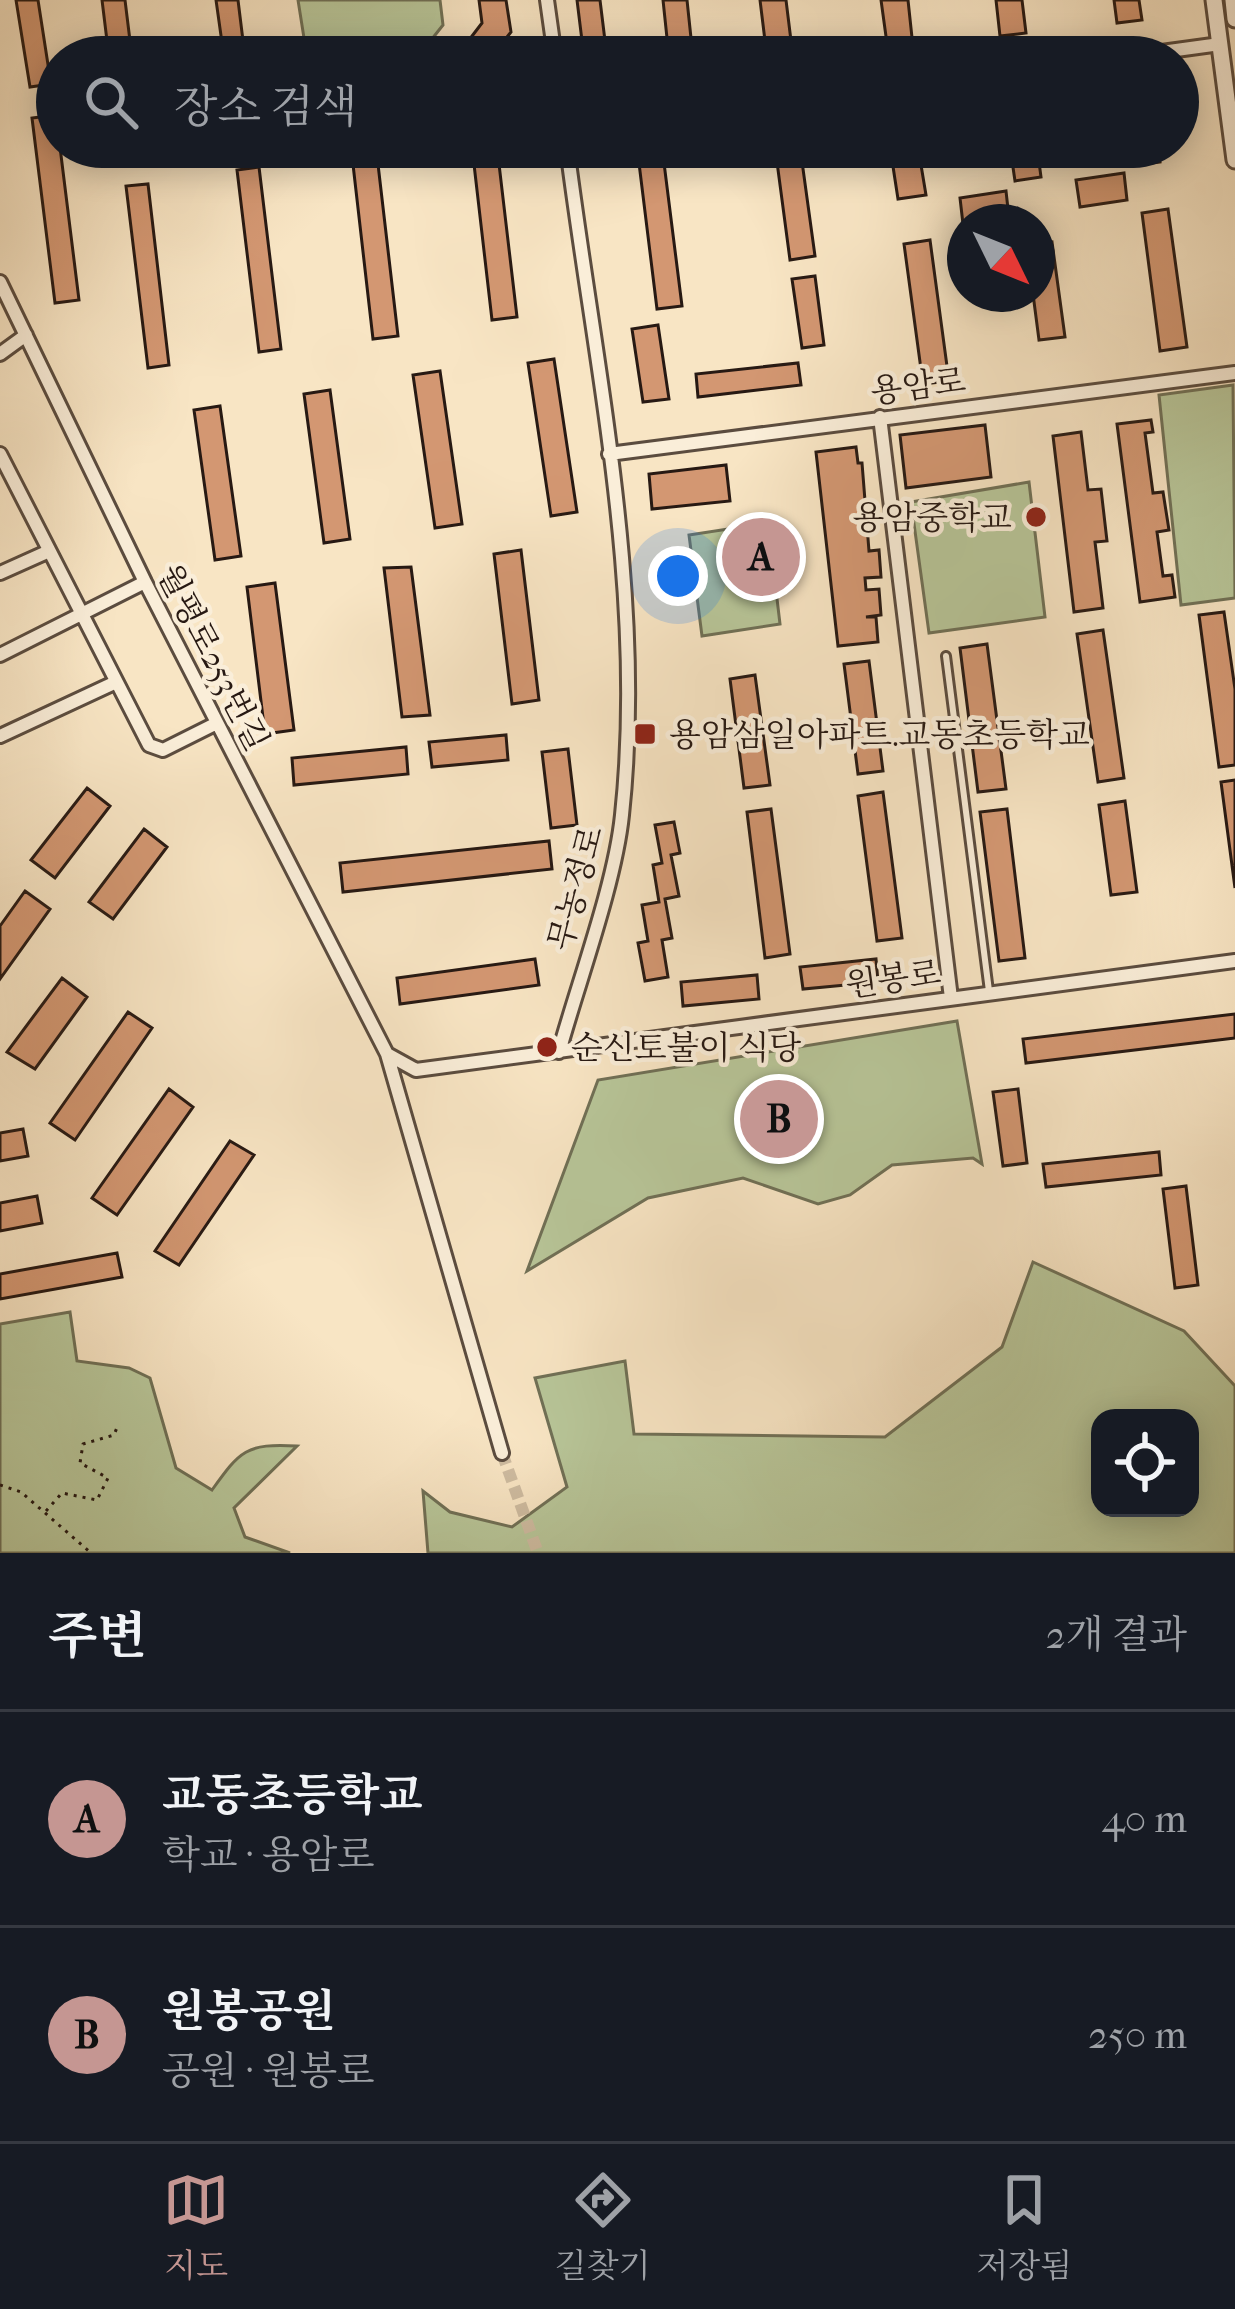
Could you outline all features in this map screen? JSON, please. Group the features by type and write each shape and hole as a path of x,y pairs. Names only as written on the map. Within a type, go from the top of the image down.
{"street":[{"path":"547,0 552,36"},
{"path":"1214,0 1235,160"},
{"path":"1233,0 1235,19"},
{"path":"1199,47 1220,44"},
{"name":"무농정로","path":"559,1052 622,821 632,685 609,454 570,168"},
{"name":"월평로253번길","path":"0,282 145,582 387,1054"},
{"path":"0,354 26,335"},
{"name":"용암로","path":"609,454 1235,373"},
{"path":"880,417 951,998"},
{"path":"0,454 149,745 164,751 217,723"},
{"path":"0,492 15,486"},
{"path":"0,573 47,552"},
{"path":"0,655 145,582"},
{"path":"0,736 114,683"},
{"name":"원봉로","path":"559,1052 1235,961"},
{"path":"387,1054 416,1070 559,1052"},
{"path":"387,1054 502,1453"}],"lane":[{"path":"946,656 989,992"}],"path":[{"path":"46,1510 62,1493 97,1500 107,1478 80,1463 83,1444 114,1435 118,1425"},
{"path":"0,1485 21,1492 46,1510 92,1553"}],"green space":[{"path":"298,0 440,0 443,25 434,36 304,36"},
{"path":"1233,385 1235,598 1181,605 1159,395"},
{"path":"1029,482 1045,617 929,633 911,502"},
{"path":"768,523 780,624 702,636 689,535"},
{"path":"957,1021 982,1164 973,1158 892,1165 850,1195 818,1204 743,1178 648,1198 527,1271 598,1080"},
{"path":"1033,1262 1184,1331 1235,1386 1235,1553 428,1553 423,1491 450,1512 512,1527 567,1487 535,1378 625,1361 634,1434 885,1437 1002,1347"},
{"path":"70,1312 77,1361 129,1368 150,1378 176,1468 212,1490 246,1452 266,1446 297,1446 234,1508 245,1537 290,1553 0,1553 0,1324"}],"building":[{"path":"16,0 38,0 44,36 36,36 36,86 30,87"},
{"path":"102,0 125,0 129,36 106,36"},
{"path":"216,0 238,0 242,36 221,36"},
{"path":"479,0 506,0 508,36 472,36 482,23"},
{"path":"577,0 600,0 604,36 581,36"},
{"path":"663,0 687,0 691,36 667,36"},
{"path":"760,0 786,0 790,36 764,36"},
{"path":"881,0 908,0 912,36 886,36"},
{"path":"996,0 1022,0 1026,33 1000,36"},
{"path":"1114,0 1139,0 1142,20 1117,23"},
{"path":"38,168 63,168 79,300 55,303"},
{"path":"259,168 281,349 259,352 237,170"},
{"path":"353,168 378,168 398,336 373,339"},
{"path":"474,168 499,168 517,317 492,320"},
{"path":"640,168 665,168 682,306 657,309"},
{"path":"778,168 803,168 815,256 790,260"},
{"path":"893,168 922,168 926,195 898,199"},
{"path":"1013,168 1040,168 1041,177 1015,181"},
{"path":"1124,173 1127,200 1080,207 1076,180"},
{"path":"148,184 169,365 148,368 126,186"},
{"path":"1006,191 1007,204 961,204 960,198"},
{"path":"1168,209 1187,347 1160,351 1142,213"},
{"path":"930,240 949,381 923,384 904,244"},
{"path":"1055,264 1065,337 1039,340 1035,312 1055,312"},
{"path":"815,276 824,345 802,348 792,279"},
{"path":"658,325 669,399 643,402 632,329"},
{"path":"554,359 577,512 551,516 528,363"},
{"path":"798,363 801,385 698,397 696,374"},
{"path":"440,371 462,524 435,528 413,375"},
{"path":"330,390 350,539 324,543 304,394"},
{"path":"220,406 241,556 215,560 194,410"},
{"path":"1151,420 1153,432 1145,433 1153,493 1163,492 1169,530 1157,532 1163,576 1172,575 1175,597 1140,602 1117,424"},
{"path":"985,425 991,477 906,488 900,435"},
{"path":"1081,432 1088,490 1101,489 1107,541 1095,542 1103,608 1074,612 1053,436"},
{"path":"856,447 858,463 862,463 869,551 879,550 881,577 865,578 866,590 879,589 881,615 866,617 876,617 878,642 838,646 816,452"},
{"path":"726,465 730,501 652,509 649,474"},
{"path":"521,550 539,700 512,704 494,554"},
{"path":"411,567 430,715 402,717 384,568"},
{"path":"275,583 294,730 265,734 247,587"},
{"path":"1224,612 1235,689 1235,765 1219,767 1199,615"},
{"path":"1103,630 1124,778 1098,782 1077,634"},
{"path":"987,644 1006,789 978,792 960,648"},
{"path":"869,661 883,771 858,774 844,664"},
{"path":"755,675 770,785 744,788 730,679"},
{"path":"506,735 508,760 432,767 429,742"},
{"path":"406,747 408,774 294,785 292,758"},
{"path":"568,749 577,825 551,828 542,752"},
{"path":"1235,780 1235,888 1221,782"},
{"path":"87,788 110,806 55,878 31,860"},
{"path":"883,792 902,938 877,941 858,796"},
{"path":"1125,801 1137,892 1111,895 1099,805"},
{"path":"771,809 790,954 765,958 747,812"},
{"path":"1007,809 1025,958 999,961 980,812"},
{"path":"674,822 680,853 671,855 679,896 665,899 672,938 662,940 668,977 645,981 638,943 648,941 642,905 659,902 653,865 662,863 655,825"},
{"path":"144,829 167,847 113,919 89,902"},
{"path":"549,841 552,869 343,892 340,863"},
{"path":"25,891 50,909 0,979 0,926"},
{"path":"535,959 539,985 400,1004 397,978"},
{"path":"876,959 878,982 803,989 800,967"},
{"path":"757,975 759,999 683,1006 681,982"},
{"path":"62,978 87,997 35,1069 7,1052"},
{"path":"128,1012 152,1028 75,1140 50,1123"},
{"path":"1235,1014 1235,1038 1026,1063 1023,1039"},
{"path":"169,1089 193,1107 117,1215 92,1198"},
{"path":"1018,1089 1027,1163 1003,1166 993,1092"},
{"path":"23,1129 28,1156 0,1161 0,1133"},
{"path":"230,1141 254,1155 179,1265 155,1251"},
{"path":"1159,1152 1161,1175 1046,1187 1043,1164"},
{"path":"1186,1186 1198,1285 1175,1288 1163,1189"},
{"path":"37,1196 42,1223 0,1231 0,1203"},
{"path":"117,1253 122,1277 0,1299 0,1274"}],"tunnel":[{"path":"502,1453 538,1553"}],"place":[{"name":"용암중학교","path":"1036,517"},
{"name":"교동초등학교","path":"761,557"},
{"name":"용암삼일아파트.교동초등학교","path":"645,734"},
{"name":"순신토불이 식당","path":"547,1047"},
{"name":"원봉공원","path":"779,1119"}]}
